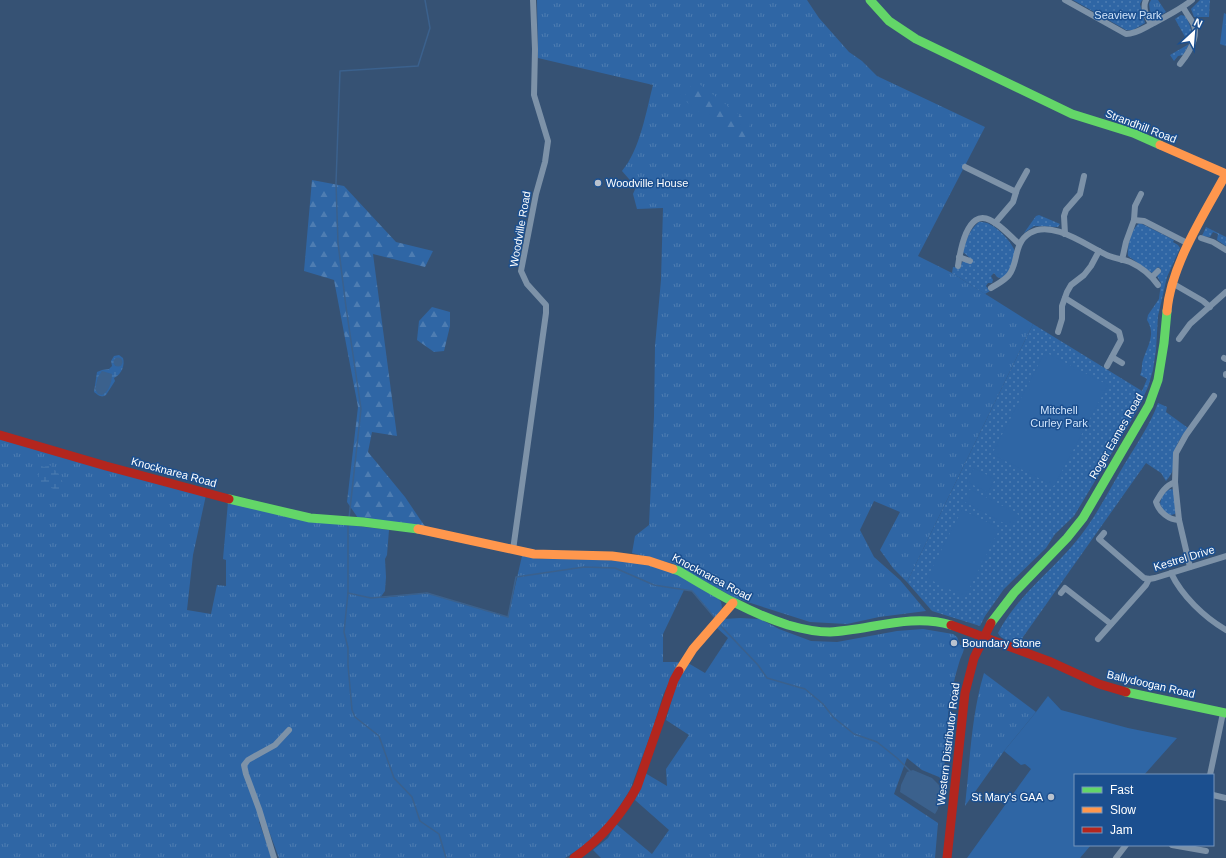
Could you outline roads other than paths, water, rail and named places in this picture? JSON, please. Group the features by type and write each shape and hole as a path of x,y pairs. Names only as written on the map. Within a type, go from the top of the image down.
{"street":[{"name":"Woodville Road","path":"513,550 546,313 546,305 527,284 521,271 548,141 534,95 535,49 533,0"},
{"name":"Strandhill Road","path":"870,0 889,21 916,39 1046,103 1072,114 1133,133 1226,174"},
{"path":"1064,0 1126,34 1144,29 1183,7 1192,0"},
{"path":"1146,0 1145,9 1151,24"},
{"path":"1180,64 1193,45 1194,32 1194,25 1183,7"},
{"path":"974,172 977,165"},
{"path":"965,167 1016,192"},
{"path":"995,223 1013,202 1016,192 1027,171"},
{"name":"Roger Eames Road","path":"983,636 995,615 1014,593 1068,538 1083,518 1149,405 1158,380 1164,343 1168,297 1172,283 1178,266 1226,174"},
{"path":"1066,234 1064,216 1066,210 1080,194 1084,176"},
{"path":"1122,260 1126,242 1134,220 1135,206 1141,194"},
{"path":"958,266 963,241 977,219 990,219 1019,244"},
{"path":"1134,220 1144,221 1189,244"},
{"path":"991,288 1008,277 1013,268 1019,244 1030,233 1041,230 1055,230 1066,234 1110,257 1130,262 1152,277 1158,285"},
{"path":"1213,242 1216,235"},
{"path":"1201,238 1213,242 1226,250"},
{"path":"1058,332 1062,319 1062,306 1071,286 1084,275 1099,251"},
{"path":"959,257 970,261"},
{"path":"1152,277 1158,271"},
{"path":"994,278 998,284"},
{"path":"1172,283 1203,301 1210,307"},
{"path":"1179,339 1190,324 1226,292"},
{"path":"1065,298 1119,332 1121,340 1107,366"},
{"path":"1112,357 1122,363"},
{"path":"1190,567 1179,520 1175,482 1176,453 1186,435 1214,396"},
{"name":"Knocknarea Road","path":"0,435 106,466 256,506 310,518 354,521 416,529 545,556 612,556 649,561 679,571 733,603 770,619 791,626 811,630 844,631 894,622 916,621 948,624 983,636"},
{"path":"1175,482 1170,484 1164,490 1156,502 1158,509 1166,516 1174,520 1179,520"},
{"name":"Kestrel Drive","path":"1104,533 1099,539 1144,578 1149,579 1226,556"},
{"path":"1171,573 1178,585 1195,606 1226,630"},
{"path":"1098,639 1146,585 1149,579"},
{"path":"1061,594 1065,588 1112,624"},
{"path":"574,858 604,834 629,801 637,786 674,680 681,666 693,648 733,603"},
{"path":"1220,626 1226,622"},
{"name":"Ballydoogan Road","path":"983,636 1051,662 1099,684 1133,694 1225,713"},
{"name":"Western Distributor Road","path":"947,858 965,693 974,658 983,636"},
{"path":"1210,774 1225,713"},
{"path":"274,858 244,765 248,760 276,745 289,730"},
{"path":"1214,795 1226,798"},
{"path":"1116,858 1125,846"},
{"path":"1178,846 1206,851"}],"waterway":[{"path":"349,518 361,409 338,243 336,183 340,71 418,66 430,28 425,0"},
{"path":"348,524 348,593 344,632 348,648 352,710 355,717 379,736 394,778 412,797 420,821 439,834 446,858"},
{"path":"348,593 371,598 427,593 508,617 516,577 584,567 615,568 654,585 692,591 715,618"},
{"path":"719,624 758,665 767,678 805,689 823,704 834,718 854,734 877,742 897,758 911,772"}],"place":[{"name":"Woodville House","path":"598,183"},
{"name":"Boundary Stone","path":"954,643"},
{"name":"St Mary's GAA","path":"1051,797"}],"park label":[{"name":"Seaview Park","path":"1128,15"},
{"name":"Mitchell Curley Park","path":"1059,416"}]}
